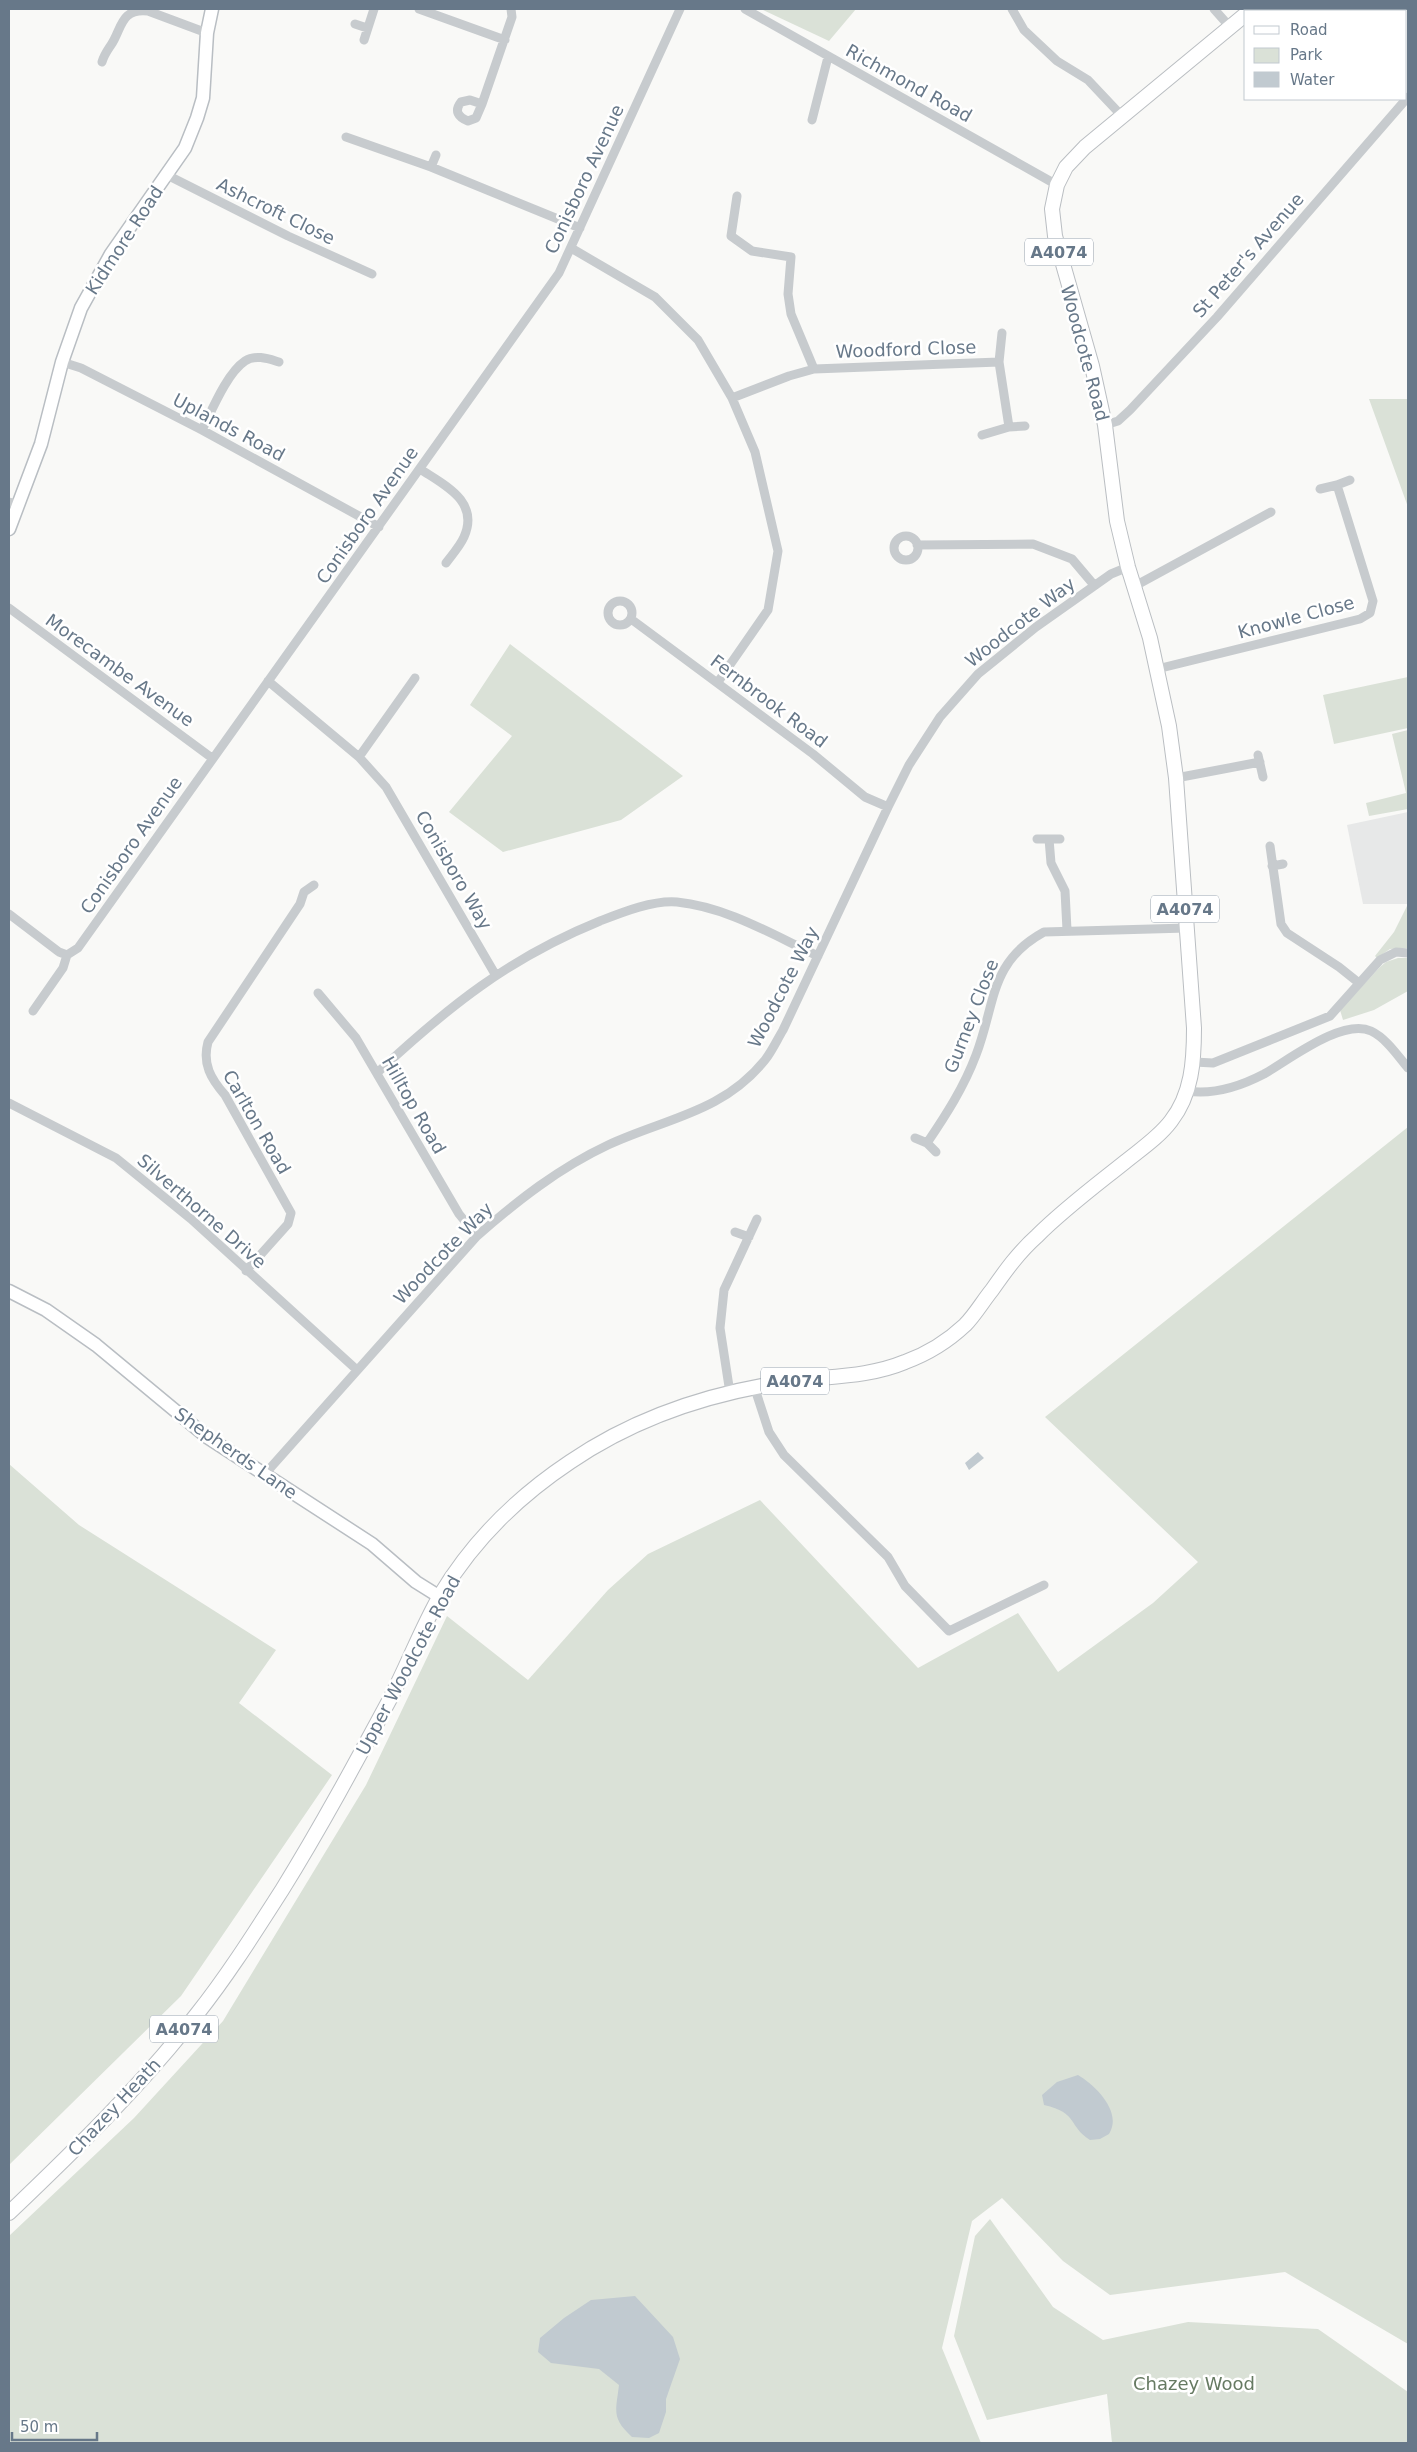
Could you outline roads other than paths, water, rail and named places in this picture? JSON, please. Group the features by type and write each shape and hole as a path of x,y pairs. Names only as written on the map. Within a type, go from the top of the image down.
{"main road":[{"name":"Woodcote Road","path":"1128,567 1117,521 1105,426 1092,366 1054,236 1052,209 1058,185 1066,168 1085,147 1121,115 1244,16"},
{"name":"Upper Woodcote Road","path":"324,1818 406,1668 440,1597 484,1537 519,1500 572,1460 639,1422 681,1406 730,1393 789,1382 876,1372 908,1361 943,1343 968,1323 1013,1260 1036,1237 1069,1206 1153,1139 1171,1121 1187,1091 1194,1062 1194,1028 1176,778 1169,726 1157,668 1128,567"},
{"name":"Chazey Heath","path":"9,2213 81,2145 198,2014 239,1956 324,1818"}],"street":[{"name":"Kidmore Road","path":"9,529 13,503 41,444 62,362 81,308 112,254 185,148 203,98 207,33 212,9"},
{"path":"364,40 374,9"},
{"path":"419,9 504,40"},
{"path":"482,104 512,17 511,9"},
{"name":"Conisboro Avenue","path":"33,1012 63,968 67,955 78,948 559,273 680,9"},
{"name":"Richmond Road","path":"745,9 1058,185"},
{"path":"1012,9 1024,30 1057,61 1088,80 1121,115"},
{"path":"1214,9 1230,27"},
{"path":"102,62 120,24 128,16 140,10 148,11 207,33"},
{"path":"355,24 367,28"},
{"path":"812,120 828,56"},
{"name":"St Peter's Avenue","path":"1105,426 1118,421 1137,403 1217,317 1405,100"},
{"path":"346,136 431,167 580,228"},
{"path":"431,167 436,155"},
{"name":"Ashcroft Close","path":"167,175 288,236 372,274"},
{"name":"Woodford Close","path":"737,196 731,236 752,251 791,256 788,294 791,314 814,369"},
{"path":"571,248 655,297 698,340 732,398 755,452 778,551 768,610 718,682"},
{"name":"Woodford Close","path":"1002,333 999,362 1009,427"},
{"path":"202,430 231,377 246,360 263,357 279,362"},
{"name":"Uplands Road","path":"62,362 81,368 202,430 379,527"},
{"name":"Woodford Close","path":"732,398 789,376 814,369 999,362"},
{"path":"982,435 1009,427 1026,426"},
{"path":"420,469 458,494 466,506 467,521 464,536 446,563"},
{"path":"1320,489 1350,480"},
{"name":"Knowle Close","path":"1157,668 1360,619 1370,613 1373,601 1337,485"},
{"path":"1134,588 1271,512"},
{"path":"918,545 1033,544 1072,559 1094,585"},
{"name":"Woodcote Way","path":"264,1475 477,1236 515,1204 570,1166 608,1145 702,1109 740,1086 766,1059 783,1030 909,765 940,717 978,674 1036,627 1094,585 1111,574 1128,567"},
{"name":"Morecambe Avenue","path":"9,608 212,758"},
{"name":"Fernbrook Road","path":"631,619 718,682 865,796 888,808"},
{"path":"359,757 415,678"},
{"name":"Conisboro Way","path":"268,681 359,757 382,783 392,796 433,864 495,974"},
{"path":"1176,778 1259,759 1263,778"},
{"path":"1037,839 1060,839"},
{"path":"1049,840 1051,863 1065,891 1067,930"},
{"path":"1270,846 1281,924 1286,933 1339,967 1359,984"},
{"path":"1272,866 1283,864"},
{"name":"Carlton Road","path":"246,1271 288,1224 291,1213 225,1095 211,1079 205,1053 208,1042 300,904 304,892 314,885"},
{"path":"377,1073 434,1020 495,974 557,938 631,908 676,902 728,914 818,956"},
{"path":"9,914 59,952 67,955"},
{"name":"Gurney Close","path":"927,1143 954,1103 976,1055 999,978 1009,959 1026,942 1044,932 1186,928"},
{"path":"1194,1062 1213,1063 1330,1016 1385,957 1396,952 1408,953"},
{"name":"Hilltop Road","path":"318,993 356,1038 459,1214 477,1236"},
{"path":"1330,1016 1334,1033"},
{"path":"1187,1091 1203,1094 1216,1092 1262,1074 1334,1033 1359,1028 1372,1031 1382,1038 1408,1068"},
{"name":"Silverthorne Drive","path":"9,1103 116,1158 191,1219 357,1370"},
{"path":"915,1138 927,1143 936,1152"},
{"path":"730,1393 720,1328 724,1290 757,1219"},
{"path":"734,1232 748,1237"},
{"name":"Shepherds Lane","path":"9,1291 46,1310 96,1345 207,1437 372,1544 416,1582 440,1597"},
{"path":"755,1389 769,1432 784,1455 888,1557 905,1586 949,1631 1044,1585"}],"water":[{"path":"978,1452 984,1458 969,1470 965,1463"},
{"path":"1078,2075 1099,2092 1110,2108 1112,2126 1109,2134 1100,2139 1090,2140 1083,2135 1072,2120 1063,2112 1044,2105 1042,2095 1057,2082"},
{"path":"635,2296 673,2337 680,2359 666,2399 666,2412 659,2433 649,2438 632,2437 621,2425 616,2414 619,2385 599,2369 551,2363 538,2352 540,2338 564,2318 591,2300"}],"park label":[{"name":"Chazey Wood","path":"1194,2383"}]}
